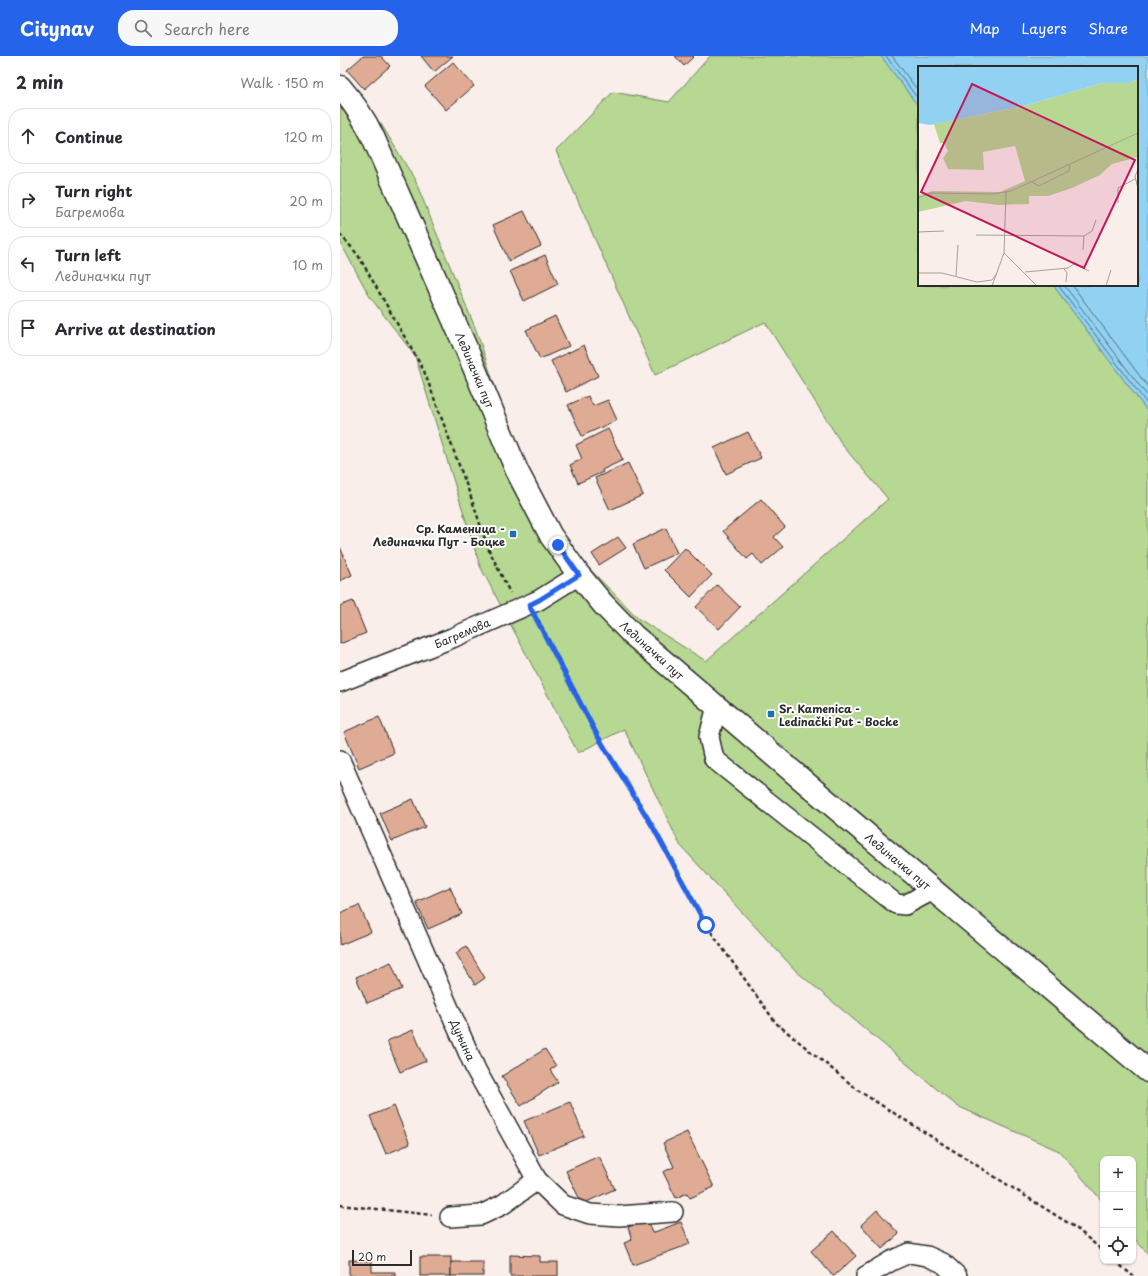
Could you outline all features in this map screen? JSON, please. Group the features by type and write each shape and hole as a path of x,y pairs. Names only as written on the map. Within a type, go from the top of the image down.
{"main road":[{"name":"Лединачки пут","path":"340,86 359,112 373,137 466,348 520,477 551,536 579,575 603,604 633,635 813,789 1148,1071"}],"street":[{"name":"Багремова","path":"340,682 452,638 524,607 539,600 579,575"},
{"path":"717,706 709,737 714,759 896,904 905,905 933,890"},
{"name":"Дуњина","path":"340,760 476,1070 537,1180 563,1205 590,1214 619,1216 673,1212"},
{"path":"450,1217 481,1216 502,1204 537,1180"},
{"path":"866,1276 891,1261 909,1253 928,1256 943,1263 957,1276"}],"path":[{"path":"340,234 358,255 424,371 472,500 488,548 524,607 597,735 653,827 706,925 776,1023 859,1090 1076,1228 1100,1248"},
{"path":"340,1205 450,1217"},
{"path":"1119,1264 1133,1276"}],"green space":[{"path":"710,56 881,56 918,106 918,286 1054,286 1148,412 1148,1254 1136,1240 1136,1156 1100,1156 1100,1199 1059,1151 957,1106 796,971 680,845 624,729 578,753 480,566 415,356 370,297 340,242 340,79 381,124 415,180 476,330 520,461 563,542 639,619 706,661 888,499 843,446 765,322 655,375 556,151 613,92 669,102"}],"water":[{"path":"881,56 1148,56 1148,412 1054,286 1138,286 1138,66 918,66 918,106"}],"building":[{"path":"363,56 381,56 390,66 364,89 347,70"},
{"path":"421,56 453,56 434,72"},
{"path":"675,56 694,56 684,66"},
{"path":"453,62 474,86 446,110 425,86"},
{"path":"524,211 541,246 509,261 493,225"},
{"path":"545,255 558,284 524,301 510,271"},
{"path":"555,316 569,346 540,359 526,330"},
{"path":"584,345 598,376 566,392 551,361"},
{"path":"588,396 593,406 608,400 617,420 582,436 568,405"},
{"path":"608,429 623,460 602,470 603,472 578,483 570,465 582,459 576,445"},
{"path":"748,432 761,458 726,474 714,448"},
{"path":"628,463 643,495 610,510 595,478"},
{"path":"761,499 785,527 774,537 783,547 762,565 753,554 747,559 723,531"},
{"path":"666,528 677,553 644,568 633,544"},
{"path":"618,537 626,548 599,565 592,554"},
{"path":"340,547 352,575 340,581"},
{"path":"685,548 712,575 691,597 664,570"},
{"path":"717,585 740,607 719,629 696,607"},
{"path":"353,601 366,633 340,644 340,606"},
{"path":"379,717 394,753 359,768 344,732"},
{"path":"413,799 425,827 392,841 380,813"},
{"path":"450,887 462,914 428,929 416,902"},
{"path":"359,905 371,932 340,945 340,913"},
{"path":"466,946 485,978 475,985 456,953"},
{"path":"391,962 402,989 367,1003 356,977"},
{"path":"413,1030 426,1061 400,1072 387,1041"},
{"path":"545,1049 556,1066 550,1070 558,1082 521,1106 502,1076"},
{"path":"570,1102 584,1136 539,1155 524,1121"},
{"path":"394,1106 410,1144 386,1154 370,1116"},
{"path":"687,1132 714,1187 690,1198 687,1193 676,1198 663,1172 674,1167 663,1143"},
{"path":"599,1156 615,1189 582,1204 566,1171"},
{"path":"877,1210 899,1234 882,1249 861,1225"},
{"path":"647,1220 652,1233 681,1222 690,1244 633,1265 624,1243 632,1240 628,1227"},
{"path":"834,1231 856,1256 833,1276 811,1251"},
{"path":"510,1255 540,1256 540,1262 558,1262 558,1276 510,1276"},
{"path":"420,1257 451,1257 451,1276 420,1276"},
{"path":"349,1260 372,1261 372,1272 395,1272 395,1276 349,1276"},
{"path":"451,1262 483,1262 483,1276 451,1276"}],"place":[{"name":"Ср. Каменица - Лединачки Пут - Боцке","path":"513,534"},
{"name":"Sr. Kamenica - Ledinački Put - Bocke","path":"771,714"}],"route":[{"path":"558,545 579,575 529,605 597,735 653,827 706,925"}]}
